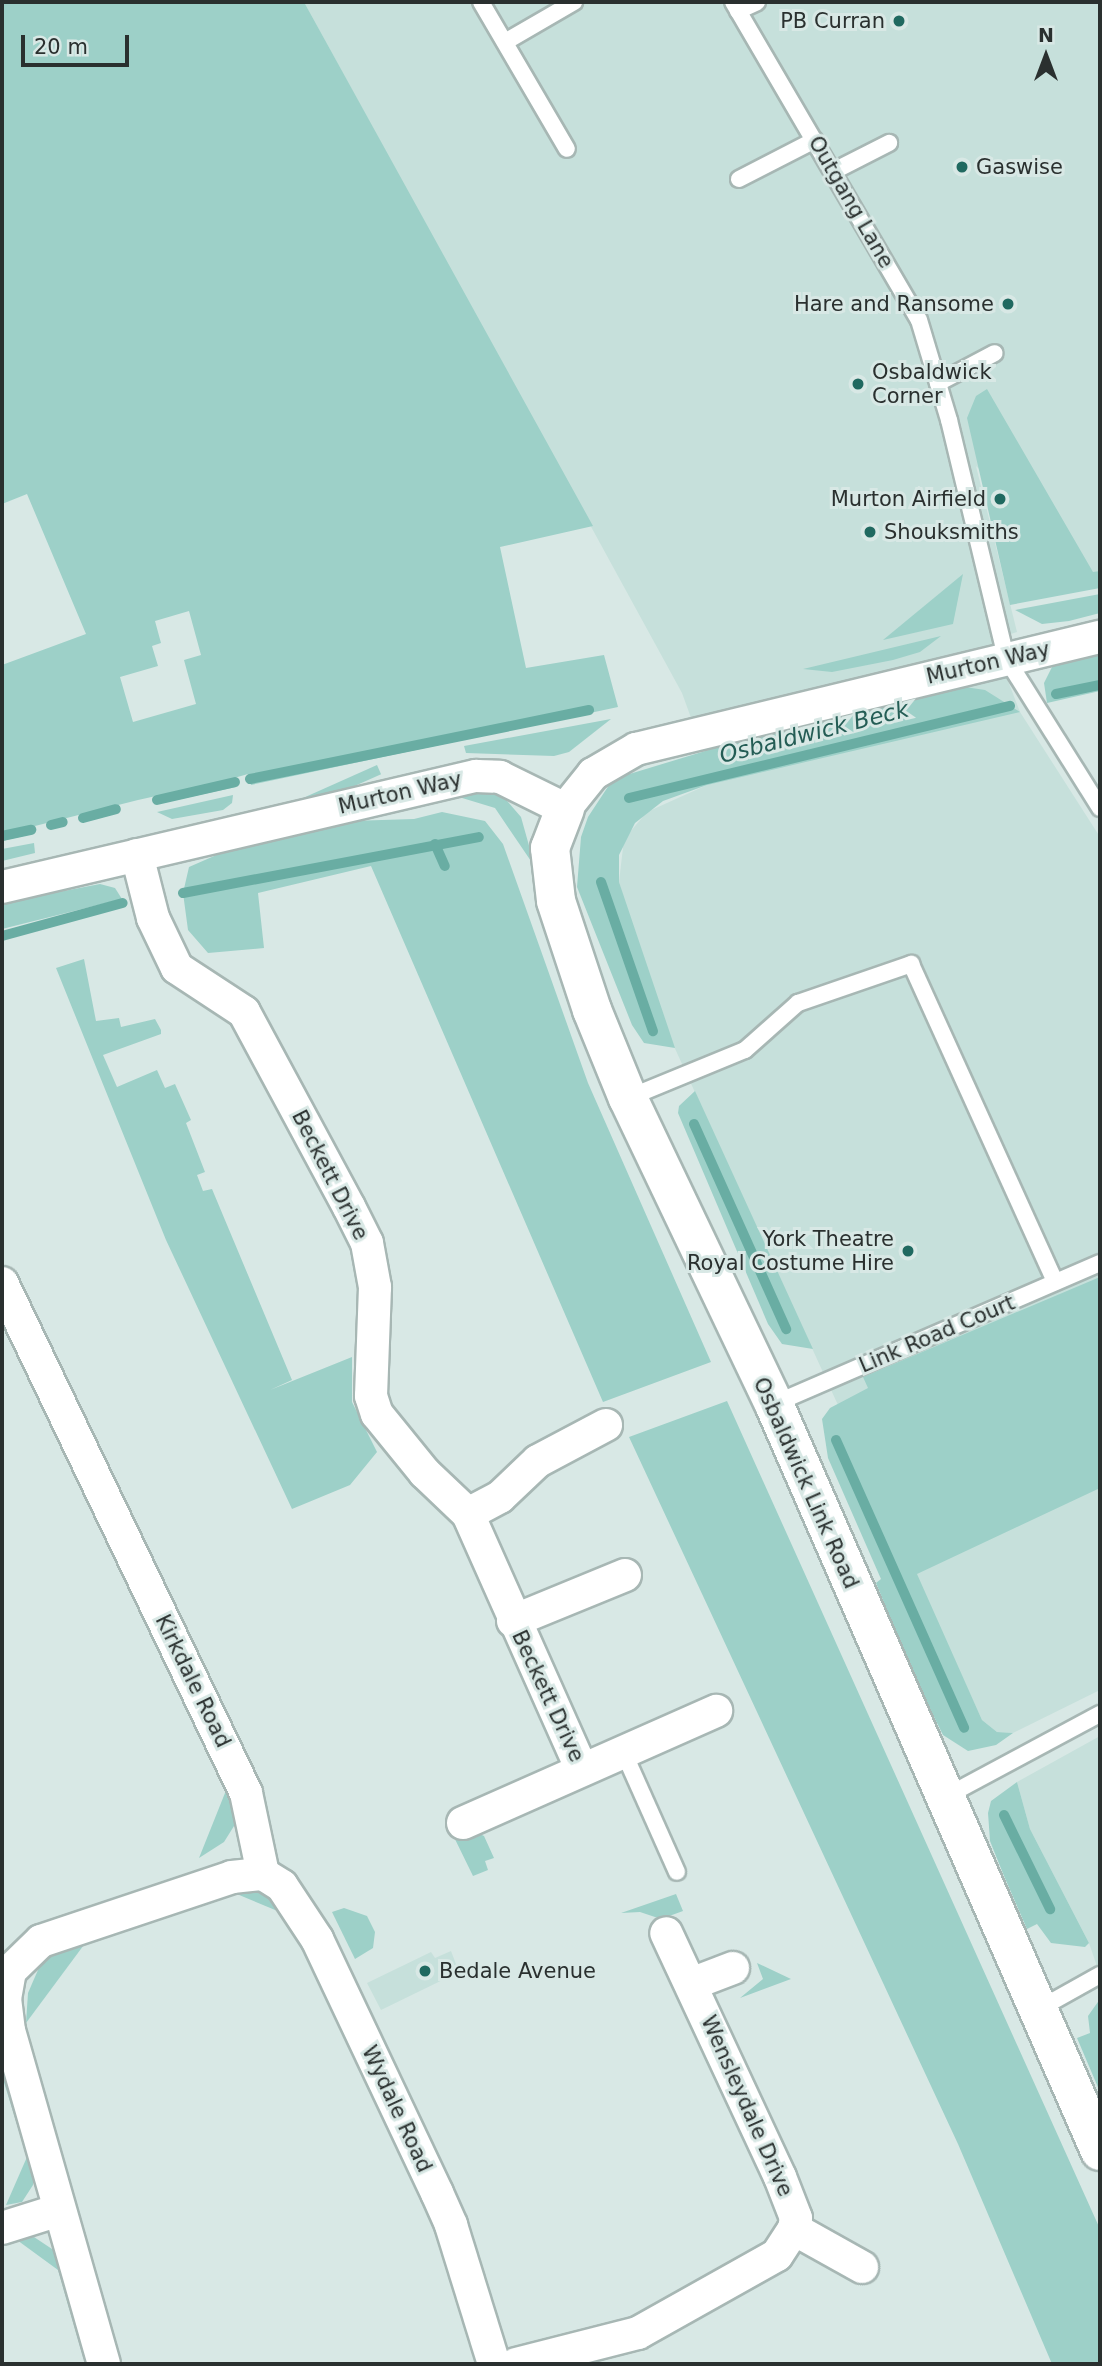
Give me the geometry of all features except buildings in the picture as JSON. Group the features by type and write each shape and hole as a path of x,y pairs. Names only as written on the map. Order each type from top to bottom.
{"street":[{"name":"Murton Way","path":"2,887 476,776 500,777 565,808 593,774 636,748 1100,637"},
{"name":"Osbaldwick Link Road","path":"565,808 550,848 555,901 628,1098 774,1404 943,1798 1100,2151"},
{"name":"Beckett Drive","path":"137,855 153,918 177,968 244,1012 367,1243 375,1287 371,1396 377,1414 425,1473 468,1514 513,1621 582,1770"},
{"name":"Kirkdale Road","path":"2,1283 246,1793 263,1874"},
{"path":"468,1514 500,1497 538,1461 606,1425"},
{"name":"Beckett Drive","path":"513,1621 625,1575"},
{"name":"Beckett Drive","path":"463,1824 716,1710"},
{"path":"104,2364 9,2031 5,1999 10,1971 41,1941 232,1877 263,1874"},
{"name":"Wydale Road","path":"263,1874 282,1886 317,1939 437,2193 452,2225 494,2364"},
{"name":"Wensleydale Drive","path":"666,1933 786,2189 796,2218 794,2229"},
{"path":"691,1984 733,1968"},
{"path":"2,2228 59,2210"},
{"path":"516,2364 594,2347 676,2314 777,2255 794,2229 862,2267"}],"lane":[{"path":"481,2 567,149"},
{"path":"505,42 575,2"},
{"path":"735,6 757,2"},
{"name":"Outgang Lane","path":"735,6 919,320 938,383 1006,659 1100,808"},
{"path":"739,179 815,140"},
{"path":"834,171 890,143"},
{"path":"938,383 995,353"},
{"path":"628,1098 745,1050 798,1003 911,964 1055,1282"},
{"name":"Link Road Court","path":"774,1404 1100,1263"},
{"path":"943,1798 1100,1714"},
{"path":"624,1753 677,1872"},
{"path":"1037,2010 1100,1975"}],"shaded area":[{"path":"304,2 1100,2 1100,571 1093,573 976,466 1017,632 992,640 1020,712 1100,837 1100,1690 1013,1733 997,1732 982,1720 672,1042 630,921 619,882 624,839 647,812 707,785 711,773 682,693"},
{"path":"1100,1736 1100,1975 1089,1943 1030,1829 1017,1782"},
{"path":"451,1951 459,1972 381,2010 367,1983 431,1952 435,1958"}],"green space":[{"path":"2,2 304,2 593,526 500,547 526,668 604,655 618,707 251,785 248,774 234,778 236,787 158,804 156,796 138,800 31,827 32,834 2,841 2,665 86,634 27,494 2,504","holes":["189,611 201,655 184,660 196,704 133,722 120,677 158,666 152,646 161,643 155,621"]},
{"path":"987,389 1093,572 1100,571 1100,588 1010,605 967,418 976,396"},
{"path":"963,574 953,624 883,640"},
{"path":"1100,594 1100,613 1069,621 1042,624 1015,610"},
{"path":"941,636 920,652 893,660 832,672 803,669"},
{"path":"1100,648 1100,691 1047,703 1044,683 1055,661"},
{"path":"952,685 985,690 1020,712 707,785 663,801 635,823 619,855 619,882 675,1048 644,1043 632,1025 577,887 581,837 588,817 613,779 771,731"},
{"path":"611,719 569,752 554,756 466,753 464,746"},
{"path":"377,765 381,774 262,827 258,818"},
{"path":"487,791 501,794 521,817 535,867 495,808 449,794"},
{"path":"233,795 232,803 223,810 172,819 157,812"},
{"path":"442,812 485,821 503,844 588,1083 711,1362 603,1402 371,866 258,893 264,948 208,953 188,930 183,893 189,867 237,846 350,821 414,819"},
{"path":"34,843 35,853 2,861 2,849"},
{"path":"100,884 115,888 122,899 2,929 2,903"},
{"path":"84,959 96,1021 119,1018 121,1027 155,1019 161,1030 161,1034 103,1055 117,1087 157,1070 165,1088 175,1084 191,1120 186,1123 205,1172 197,1175 203,1191 212,1189 292,1380 270,1390 352,1357 352,1402 377,1452 350,1485 292,1509 166,1240 56,968"},
{"path":"695,1091 813,1349 782,1344 768,1324 678,1113 679,1106"},
{"path":"1100,1277 1100,1488 917,1574 982,1720 997,1732 1013,1733 996,1745 968,1751 943,1735 915,1679 876,1583 881,1579 828,1458 822,1419 830,1408 868,1388 863,1377"},
{"path":"727,1401 1100,2229 1100,2364 1052,2364 958,2144 629,1437"},
{"path":"1017,1782 1030,1829 1089,1943 1085,1947 1051,1943 1037,1924 1027,1929 1004,1876 990,1841 988,1813 991,1801"},
{"path":"229,1783 237,1815 234,1826 224,1842 199,1858"},
{"path":"472,1830 484,1836 494,1858 485,1861 488,1870 473,1876 451,1831"},
{"path":"220,1887 264,1889 292,1917"},
{"path":"676,1894 683,1911 661,1919 640,1912 621,1913"},
{"path":"344,1908 367,1916 375,1932 373,1948 355,1959 332,1912"},
{"path":"92,1934 26,2023 28,1993 41,1963 51,1952"},
{"path":"757,1963 791,1979 740,1998 763,1979"},
{"path":"1100,1999 1100,2092 1077,2038 1090,2033 1088,2016"},
{"path":"2,2054 34,2173 33,2185 22,2202 6,2205 27,2157 2,2076"},
{"path":"34,2237 58,2253 89,2354 83,2357 58,2270 17,2240"}],"waterway":[{"name":"Osbaldwick Beck","path":"1056,694 1100,685"},
{"name":"Osbaldwick Beck","path":"629,798 1010,706"},
{"path":"250,779 589,710"},
{"path":"157,800 235,782"},
{"path":"83,818 116,809"},
{"path":"51,825 63,822"},
{"path":"2,836 31,830"},
{"name":"Osbaldwick Beck","path":"183,893 479,837"},
{"path":"435,844 445,866"},
{"path":"601,882 653,1031"},
{"name":"Osbaldwick Beck","path":"2,936 123,903"},
{"path":"694,1124 786,1329"},
{"path":"836,1440 964,1728"},
{"path":"1004,1815 1050,1909"}],"place":[{"name":"PB Curran","path":"899,21"},
{"name":"Gaswise","path":"962,167"},
{"name":"Hare and Ransome","path":"1008,304"},
{"name":"Osbaldwick Corner","path":"858,384"},
{"name":"Murton Airfield","path":"1000,499"},
{"name":"Shouksmiths","path":"870,532"},
{"name":"York Theatre Royal Costume Hire","path":"908,1251"},
{"name":"Bedale Avenue","path":"425,1971"}]}
